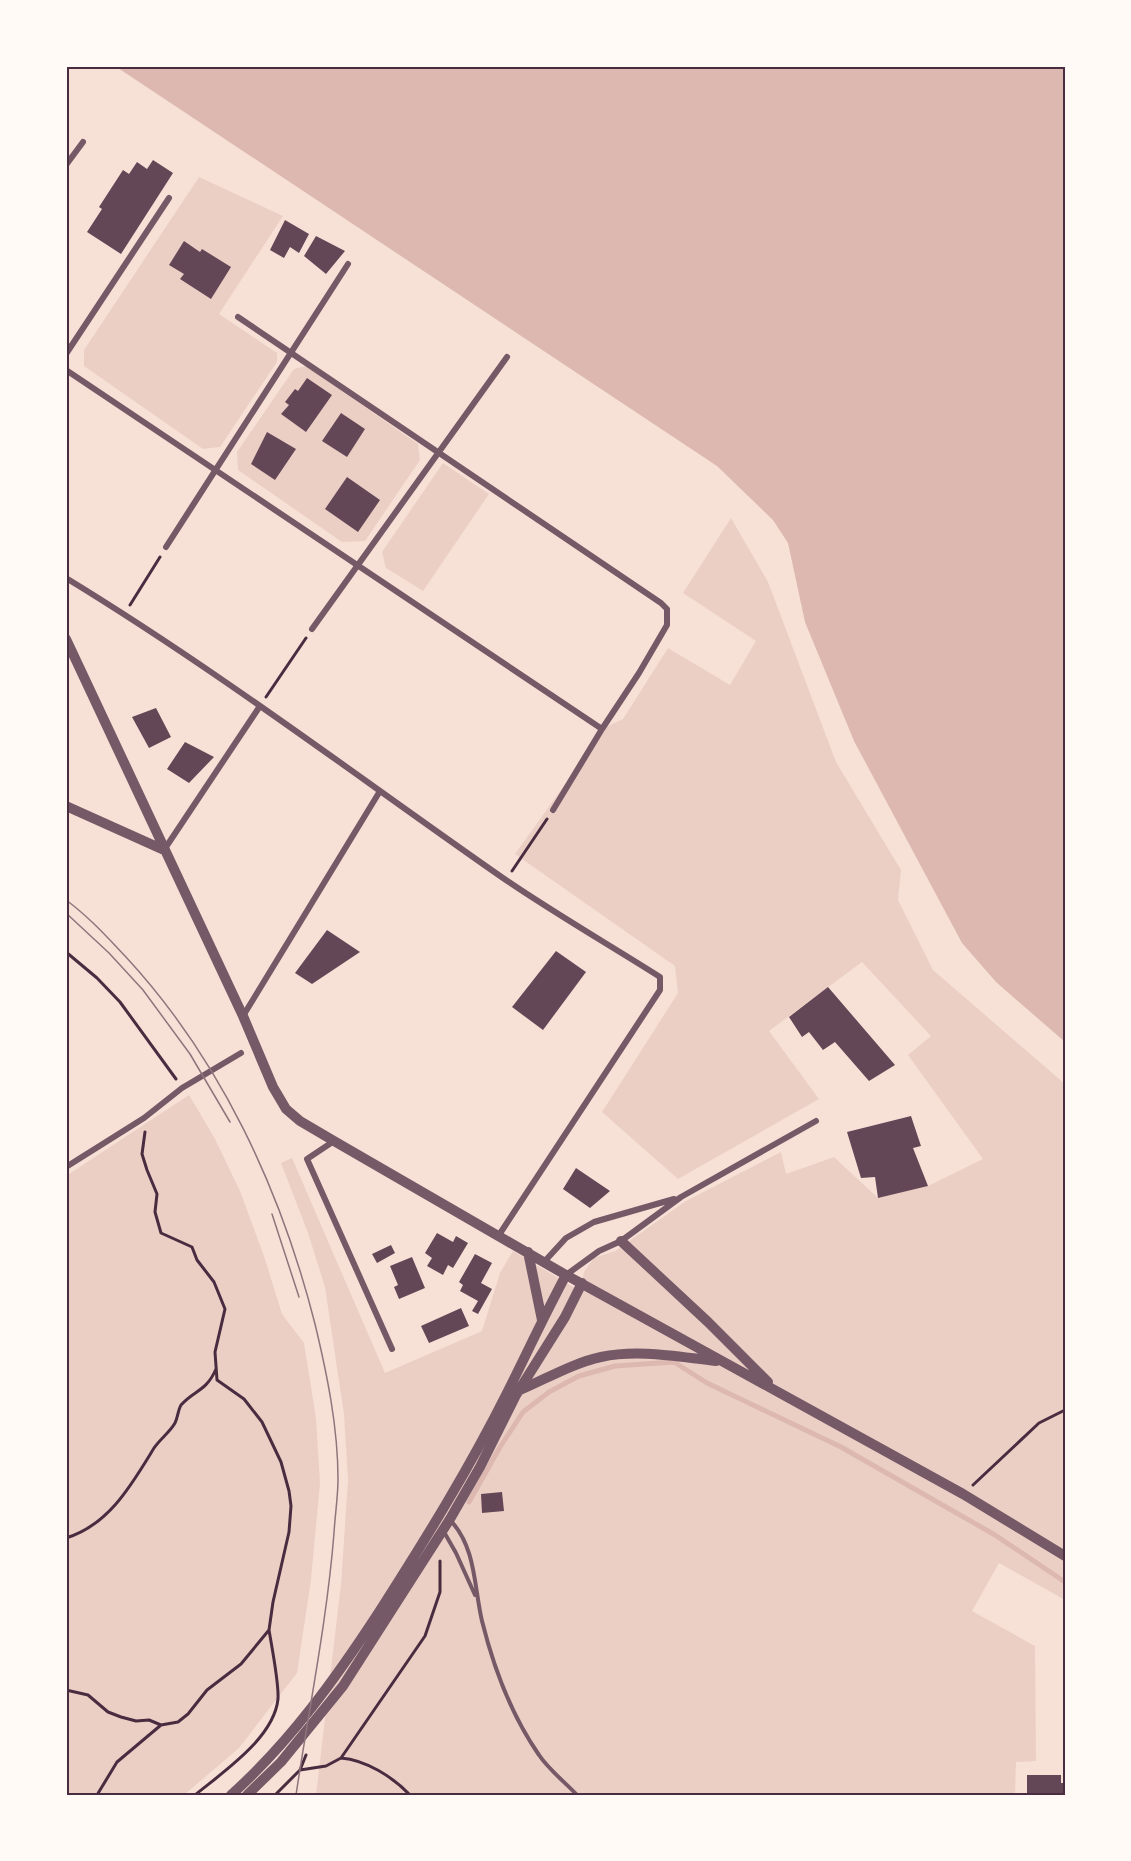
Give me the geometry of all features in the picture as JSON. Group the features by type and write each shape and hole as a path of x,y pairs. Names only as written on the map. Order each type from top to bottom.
{"street":[{"path":"66,165 82,142"},
{"path":"66,354 169,198"},
{"path":"166,547 348,264"},
{"path":"238,317 667,609 667,625 553,810"},
{"path":"312,629 507,357"},
{"path":"66,370 602,729"},
{"path":"66,579 125,614 260,706 506,880 660,977 660,990 499,1235"},
{"path":"66,639 243,1016 273,1087 286,1108 300,1121 566,1275 963,1494 1065,1556"},
{"path":"164,850 260,706"},
{"path":"243,1016 380,791"},
{"path":"66,806 164,850"},
{"path":"66,1167 144,1118 182,1088 241,1053"},
{"path":"247,1795 281,1762 343,1686 441,1524 566,1275 599,1251 621,1241 681,1197 816,1121"},
{"path":"334,1141 307,1159 392,1349"},
{"path":"544,1262 566,1238 594,1222 681,1197"},
{"path":"621,1241 708,1322 774,1388"},
{"path":"528,1252 542,1320"},
{"path":"231,1795 279,1748 316,1702 441,1524 480,1467 519,1390 582,1283"},
{"path":"519,1390 600,1357 654,1353 722,1362"}],"lane":[{"path":"441,1524 478,1602"},
{"path":"441,1524 459,1529 467,1546 473,1565 478,1602 505,1695 540,1757 577,1795"}],"path":[{"path":"125,614 166,547"},
{"path":"260,706 312,629"},
{"path":"506,880 553,810"},
{"path":"66,952 97,978 120,1002 182,1088"},
{"path":"144,1118 145,1140 142,1154 157,1194 156,1212 161,1233 192,1247 197,1260 214,1282 225,1309 214,1352 218,1380 244,1399 262,1422 281,1462 291,1506 289,1532 269,1630 278,1698 273,1719 245,1753 195,1795"},
{"path":"66,1538 77,1535 103,1519 113,1508 175,1422 181,1406 204,1388 216,1367"},
{"path":"963,1494 1039,1423 1065,1410"},
{"path":"275,1795 300,1770 326,1766 341,1758 425,1636 440,1592 440,1552"},
{"path":"97,1795 117,1762 161,1725 178,1722 188,1714 207,1690 241,1664 269,1630"},
{"path":"66,1690 88,1695 108,1712 121,1717 136,1721 149,1720 161,1725"},
{"path":"341,1758 355,1759 379,1771 402,1786 410,1795"}],"shaded area":[{"path":"115,66 1065,66 1065,1042 996,982 962,943 854,741 805,622 788,543 773,520 717,466"},
{"path":"199,177 283,216 219,314 277,353 277,362 220,447 203,449 84,366 84,350"},
{"path":"306,366 418,444 420,460 365,541 342,542 238,470 237,452 294,369"},
{"path":"443,463 489,494 423,591 386,568 382,552"},
{"path":"731,518 768,582 836,762 901,870 898,900 933,970 1065,1084 1065,1600 999,1563 972,1611 1035,1646 1036,1761 1016,1762 1015,1795 316,1795 341,1584 348,1480 344,1415 325,1287 308,1233 281,1163 292,1158 385,1373 482,1331 500,1273 513,1251 580,1291 584,1272 594,1258 615,1251 686,1201 781,1152 786,1174 834,1157 878,1198 928,1186 983,1159 908,1055 931,1036 862,962 769,1031 819,1099 678,1179 602,1112 678,993 675,966 515,854 606,727 623,719 668,648 730,685 756,641 683,593"},
{"path":"189,1095 214,1137 240,1191 282,1314 304,1343 316,1418 320,1483 311,1580 297,1673 239,1748 184,1795 66,1795 66,1176"}],"building":[{"path":"153,160 173,173 121,254 87,232 102,209 99,207 123,170 129,174 137,162 147,169"},
{"path":"285,220 309,234 299,253 290,247 284,258 270,250"},
{"path":"316,236 345,251 326,274 304,256"},
{"path":"184,241 200,252 202,249 231,267 211,299 180,279 184,274 169,265"},
{"path":"307,378 332,395 306,432 281,414 289,405 285,402 295,389 298,391"},
{"path":"341,413 365,429 347,457 322,441"},
{"path":"267,432 296,449 275,480 251,464"},
{"path":"347,477 380,500 358,532 325,509"},
{"path":"156,708 171,737 149,748 132,717"},
{"path":"185,742 214,757 189,783 167,769"},
{"path":"327,930 360,952 312,984 295,973"},
{"path":"556,951 586,972 543,1030 512,1007"},
{"path":"828,987 895,1065 869,1081 835,1042 823,1050 809,1032 802,1037 789,1017"},
{"path":"911,1116 921,1146 913,1148 928,1186 878,1198 875,1177 861,1178 847,1132"},
{"path":"576,1168 610,1191 590,1208 563,1189"},
{"path":"437,1233 453,1242 456,1236 468,1243 453,1268 448,1265 443,1275 427,1266 432,1258 425,1253"},
{"path":"391,1245 395,1253 377,1263 372,1254"},
{"path":"475,1254 492,1263 481,1283 492,1289 478,1314 472,1311 478,1301 460,1291 463,1285 459,1282"},
{"path":"412,1257 425,1288 399,1299 394,1287 398,1285 390,1266"},
{"path":"461,1308 469,1326 429,1343 421,1326"},
{"path":"502,1492 504,1511 482,1513 481,1494"},
{"path":"1027,1775 1061,1775 1061,1783 1065,1783 1065,1795 1027,1795"}],"waterway":[{"path":"469,1502 523,1412 549,1392 579,1376 615,1366 674,1362 707,1383 841,1447 995,1535 1065,1582"}],"tram line":[{"path":"66,900 104,934 160,997 191,1039 219,1083 265,1176 301,1274 315,1324 334,1420 338,1486 327,1599 296,1795"},
{"path":"66,913 109,953 143,990 190,1054 230,1122"},
{"path":"272,1214 299,1297"}]}
